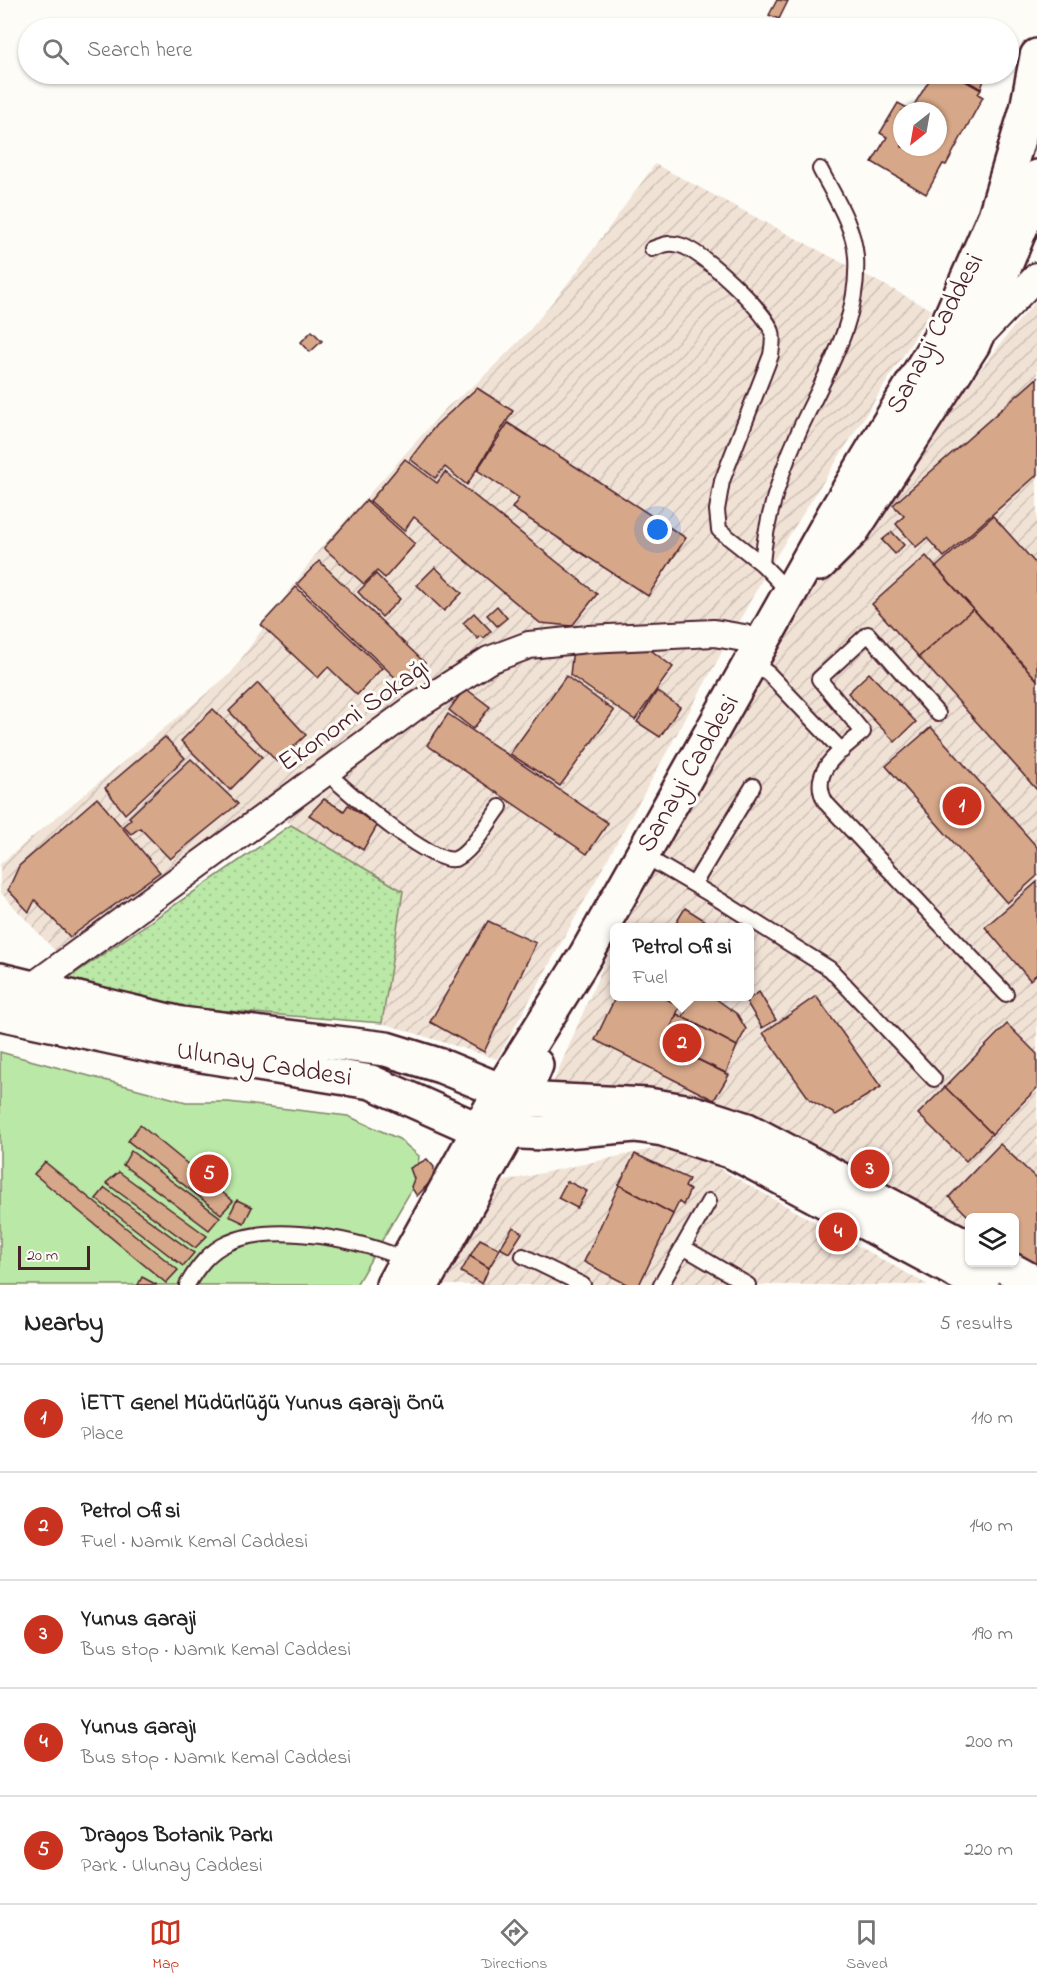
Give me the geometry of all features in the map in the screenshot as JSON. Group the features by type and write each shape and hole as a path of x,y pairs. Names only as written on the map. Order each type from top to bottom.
{"street":[{"name":"Sanayi Caddesi","path":"791,594 852,531 972,344 980,289 995,216 1027,109 1037,56"},
{"name":"Sanayi Caddesi","path":"510,1095 586,954 758,654 833,516 945,330 980,289 1023,222 1037,177"},
{"path":"980,289 1037,274"},
{"path":"972,344 1037,274"},
{"name":"Ekonomi Sokağı","path":"15,984 326,772 415,706 489,660 529,645 588,639 714,633 744,638 758,654"},
{"name":"Ulunay Caddesi","path":"15,984 181,1024 386,1049 441,1066 510,1095"},
{"name":"Ulunay Caddesi","path":"0,1013 176,1051 371,1082 493,1132"},
{"path":"407,1277 493,1132 510,1095 648,1105 692,1112 982,1285"},
{"path":"493,1132 635,1125 685,1135 740,1141 965,1246"},
{"path":"1005,1267 1037,1284"}],"lane":[{"path":"762,564 764,532 775,488 800,428 840,348 852,306 856,256 845,217 820,169"},
{"path":"652,249 665,244 681,245 715,268 765,316 773,334 771,355 722,481 717,510 719,531 762,564 791,594"},
{"path":"938,714 868,633 819,679 863,732 829,762 821,776 820,790 826,803 1006,994"},
{"path":"758,654 769,674 842,751"},
{"path":"326,772 420,847 443,860 456,859 466,852 500,807"},
{"path":"694,884 753,786"},
{"path":"643,855 830,969 934,1079"},
{"path":"661,1285 710,1201"},
{"path":"187,1285 214,1251 226,1243 251,1236 322,1236 385,1250 407,1277"},
{"path":"683,1247 748,1285"},
{"path":"523,1256 583,1285"}],"shaded area":[{"path":"655,164 932,310 768,569 497,1059 382,1023 403,891 266,809 58,954 0,892 0,864 231,673 318,551 447,407 479,381 528,332 576,273"},
{"path":"1037,300 1037,1265 1019,1255 1019,1213 965,1213 965,1228 753,1118 553,1083 610,949 610,1001 754,1001 754,923 623,923 803,600 1015,325"},
{"path":"675,1144 928,1285 435,1285 468,1223 501,1182"}],"green space":[{"path":"291,825 403,891 382,1023 175,1007 67,979"},
{"path":"0,1052 186,1102 228,1102 348,1116 399,1139 419,1156 416,1182 356,1285 0,1285"}],"building":[{"path":"777,0 788,1 780,18 769,15"},
{"path":"927,84 970,84 981,90 978,94 983,97 946,165 943,164 926,194 872,162 887,137 880,133 893,111 893,156 947,156 947,102 916,102"},
{"path":"972,84 983,84 981,89"},
{"path":"312,331 322,341 310,352 301,342"},
{"path":"1037,378 1037,475 944,557 927,538 916,547 896,524 904,516 893,505"},
{"path":"477,388 513,411 467,485 445,467 435,478 410,459 436,425"},
{"path":"508,423 686,538 648,596 512,508 519,498 477,470"},
{"path":"405,459 437,483 445,472 597,594 572,626 540,623 414,517 404,531 370,501"},
{"path":"366,500 415,544 385,578 377,571 364,584 324,548"},
{"path":"993,516 1037,565 1037,680 936,567"},
{"path":"892,532 904,545 895,554 882,540"},
{"path":"926,556 973,609 919,657 872,604"},
{"path":"319,561 425,663 403,685 297,584"},
{"path":"435,567 462,593 444,611 417,585"},
{"path":"376,574 400,599 382,617 358,592"},
{"path":"296,587 382,668 357,695 328,667 318,678 261,625"},
{"path":"497,606 507,618 497,626 487,615"},
{"path":"973,609 1037,680 1037,790 919,657"},
{"path":"474,613 491,631 484,638 481,636 478,639 463,623"},
{"path":"644,645 673,667 635,720 570,675 573,649"},
{"path":"869,673 916,722 895,742 848,693"},
{"path":"566,676 614,711 560,786 510,754"},
{"path":"258,683 306,735 277,762 229,711"},
{"path":"465,688 490,707 473,729 449,710"},
{"path":"657,691 680,707 660,737 637,722"},
{"path":"213,709 262,757 230,790 181,741"},
{"path":"448,714 608,823 587,854 427,745"},
{"path":"931,727 1037,847 1037,876 1007,903 886,766"},
{"path":"165,737 185,758 125,814 105,788"},
{"path":"191,759 238,804 170,859 140,828 131,834 123,826 131,819 129,817"},
{"path":"97,798 160,872 70,937 35,900 29,912 8,890 19,866"},
{"path":"324,799 344,811 348,805 377,826 363,850 309,815"},
{"path":"1037,882 1037,974 1030,980 985,927"},
{"path":"685,908 709,923 676,923"},
{"path":"488,921 536,943 484,1052 430,1022"},
{"path":"759,992 776,1020 762,1028 746,1001 754,1001 754,995"},
{"path":"816,996 881,1087 836,1115 810,1100 763,1033"},
{"path":"614,1001 670,1001 680,1006 664,1043 729,1075 714,1100 595,1040"},
{"path":"690,1001 719,1001 737,1014 746,1029 737,1046 683,1017"},
{"path":"677,1014 737,1046 726,1073 664,1043"},
{"path":"1007,1024 1037,1054 1037,1088 992,1134 945,1087"},
{"path":"945,1087 992,1134 966,1161 918,1114"},
{"path":"140,1125 233,1201 221,1214 128,1141"},
{"path":"1000,1144 1037,1179 1037,1263 1027,1273 1019,1266 1019,1213 965,1213 949,1197"},
{"path":"131,1151 220,1217 209,1230 123,1165"},
{"path":"635,1154 689,1179 685,1187 690,1190 683,1205 679,1202 673,1214 619,1185"},
{"path":"427,1159 434,1167 433,1179 417,1196 411,1187 414,1179 410,1168"},
{"path":"45,1162 178,1270 166,1283 34,1174"},
{"path":"119,1172 207,1236 195,1248 106,1183"},
{"path":"567,1181 587,1191 577,1208 558,1198"},
{"path":"619,1185 673,1214 639,1285 628,1285 584,1262"},
{"path":"105,1188 194,1253 183,1266 96,1199"},
{"path":"237,1200 252,1207 244,1223 229,1216"},
{"path":"513,1227 522,1233 509,1253 500,1248"},
{"path":"480,1239 500,1249 489,1268 470,1256"},
{"path":"470,1256 489,1268 482,1284 461,1272"},
{"path":"142,1277 157,1285 138,1285"}],"place":[{"name":"İETT Genel Müdürlüğü Yunus Garajı Önü","path":"962,806"},
{"name":"Petrol Ofisi","path":"682,1043"},
{"name":"Yunus Garaji","path":"870,1169"},
{"name":"Dragos Botanik Parkı","path":"209,1174"},
{"name":"Yunus Garajı","path":"838,1232"}]}
